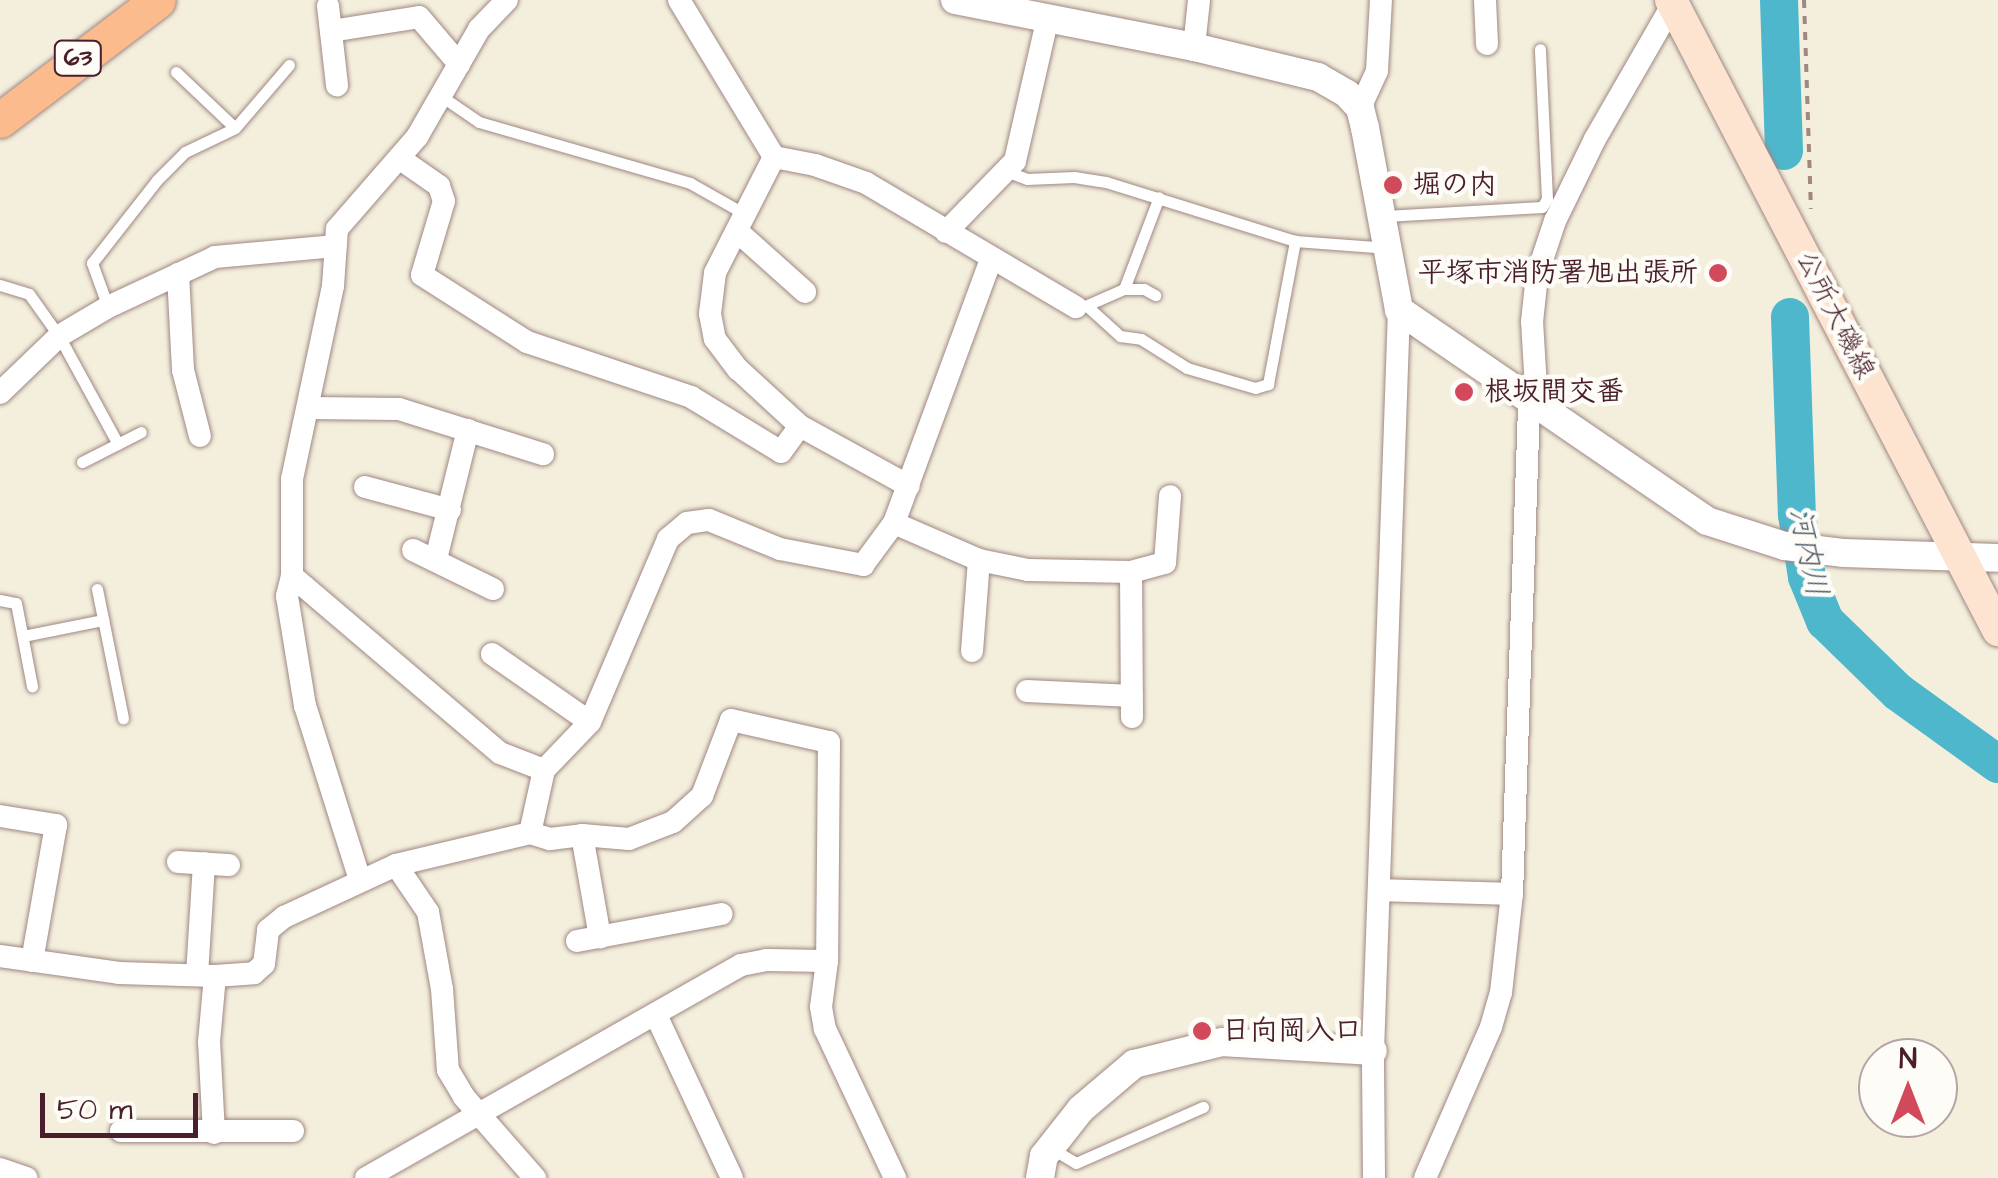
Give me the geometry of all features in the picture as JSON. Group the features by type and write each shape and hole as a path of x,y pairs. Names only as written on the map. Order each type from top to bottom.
{"main road":[{"name":"63","path":"0,120 137,12 158,0"},
{"name":"公所大磯線","path":"1672,2 1998,630"}],"street":[{"path":"360,880 306,706 287,596 292,576 292,479 333,286 337,229 399,158 441,96 479,29 507,0"},
{"path":"679,0 774,157 815,165 866,183 992,260 1082,307"},
{"path":"955,0 1194,47 1318,77 1348,94 1360,108 1385,216 1399,310 1373,1052 1374,1178"},
{"path":"1194,47 1199,0"},
{"path":"1360,108 1377,71 1381,0"},
{"path":"1485,0 1487,44"},
{"path":"1425,1178 1491,1027 1501,993 1512,894 1533,402 1532,322 1543,257 1595,140 1672,2"},
{"path":"328,6 337,85"},
{"path":"331,31 419,17 460,64"},
{"path":"946,232 1015,161 1048,18"},
{"path":"774,157 714,274 710,314 715,339 738,370 800,426 909,486"},
{"path":"399,158 439,186 444,201 422,276 527,342 691,397 780,452 800,426"},
{"path":"740,223 805,292"},
{"path":"0,393 59,336 108,307 215,257 246,251 336,246"},
{"path":"530,833 544,770 590,722 668,539 687,523 709,520 780,549 863,565 894,523 992,260"},
{"path":"178,274 183,370 200,436"},
{"path":"1399,310 1707,520 1786,546 1998,558"},
{"path":"310,408 400,410 543,454"},
{"path":"436,559 468,430"},
{"path":"364,487 450,510"},
{"path":"894,523 979,560 1028,570 1131,572 1165,563 1170,496"},
{"path":"412,550 493,589"},
{"path":"972,651 979,560"},
{"path":"1027,690 1132,706 1131,572"},
{"path":"292,576 500,753 544,770"},
{"path":"513,669 527,649"},
{"path":"492,654 590,722"},
{"path":"0,956 119,972 206,976 254,972 264,964 268,930 284,917 396,865 530,833 550,839 582,835 629,839 673,822 702,796 731,720 829,742 824,1028 895,1178"},
{"path":"0,816 56,825 32,960"},
{"path":"582,835 589,939 721,914"},
{"path":"178,862 229,865"},
{"path":"204,864 214,1133"},
{"path":"396,865 428,912 442,989 448,1070 464,1097 535,1178"},
{"path":"1379,890 1512,894"},
{"path":"366,1178 741,965 766,960 826,961"},
{"path":"656,1014 732,1178"},
{"path":"1040,1178 1051,1148 1081,1108 1134,1064 1222,1042 1373,1052"},
{"path":"121,1131 293,1131"},
{"path":"0,1169 26,1178"}],"lane":[{"path":"1385,216 1542,207 1547,199 1540,49"},
{"path":"108,307 92,263 185,152 235,128 289,65"},
{"path":"176,72 235,128"},
{"path":"441,96 479,122 690,182 740,223"},
{"path":"1006,171 1027,179 1074,177 1106,182 1294,241 1390,248"},
{"path":"1124,289 1159,197"},
{"path":"1155,296 1144,289 1124,289 1082,307 1120,336 1140,338 1187,368 1256,388 1268,384 1294,241"},
{"path":"0,285 29,294 59,336 118,444"},
{"path":"82,462 141,432"},
{"path":"98,588 123,718"},
{"path":"0,600 16,602 32,686"},
{"path":"23,636 104,620"},
{"path":"1051,1148 1076,1163 1203,1107"}],"path":[{"path":"1802,251 1812,232 1804,0"}],"waterway":[{"name":"河内川","path":"1779,0 1784,151"},
{"name":"河内川","path":"1790,317 1797,515 1807,577 1825,621 1898,692 1998,764"}],"place":[{"name":"堀の内","path":"1393,185"},
{"name":"平塚市消防署旭出張所","path":"1718,273"},
{"name":"根坂間交番","path":"1464,392"},
{"name":"日向岡入口","path":"1202,1031"}]}
